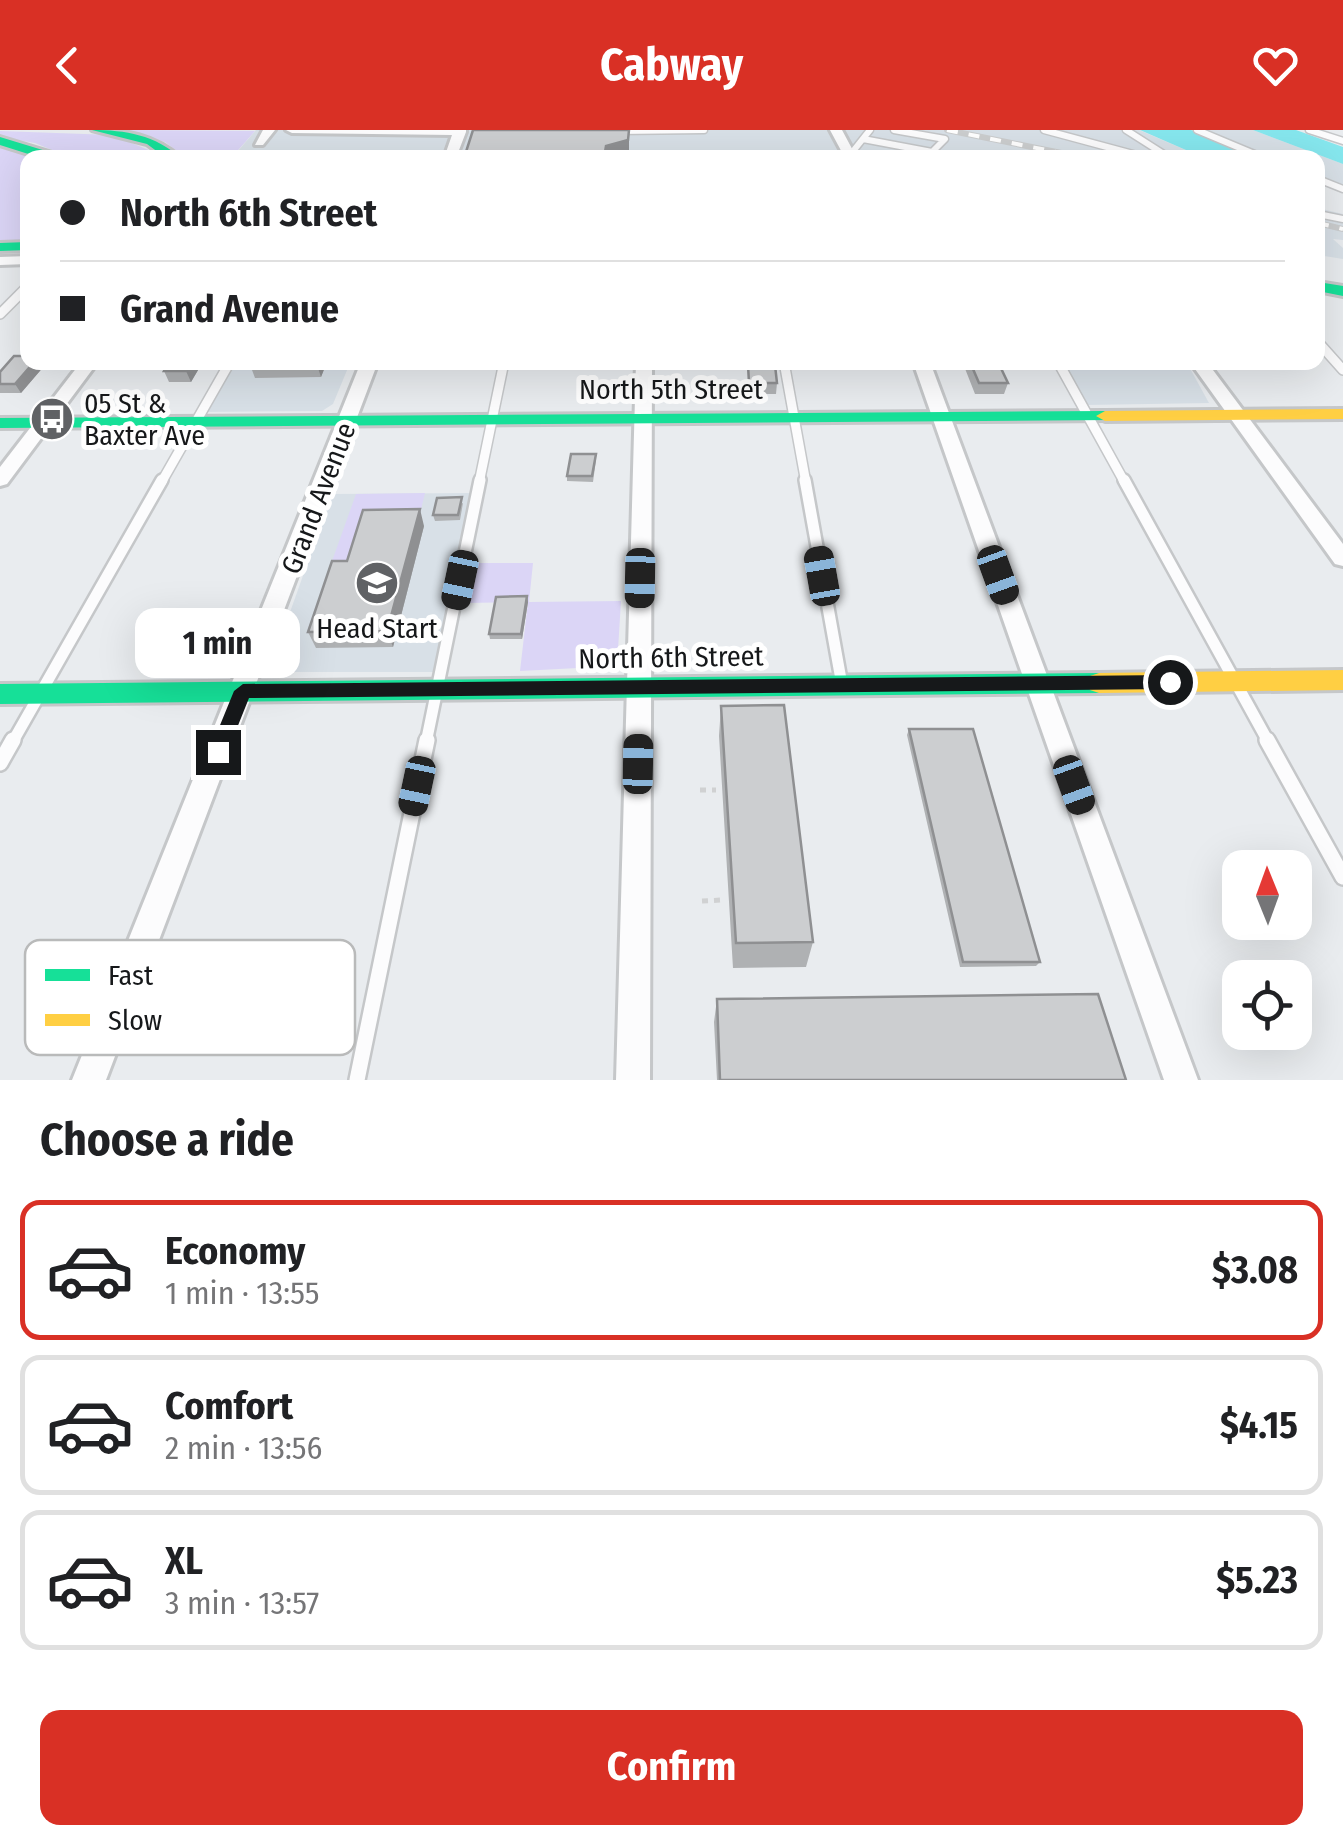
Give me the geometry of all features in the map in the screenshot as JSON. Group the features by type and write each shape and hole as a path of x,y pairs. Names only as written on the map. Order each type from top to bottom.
{"main road":[{"path":"98,130 152,141 164,150"},
{"name":"North 5th Street","path":"0,424 1343,414"},
{"name":"North 6th Street","path":"0,694 1343,680"}],"street":[{"path":"259,142 269,130"},
{"path":"292,130 463,131"},
{"path":"0,480 84,370"},
{"name":"Grand Avenue","path":"144,940 367,370"},
{"path":"633,1080 644,370"},
{"path":"924,370 1181,1080"},
{"path":"1204,370 1343,559"},
{"name":"Grand Avenue","path":"89,1080 99,1055"}],"lane":[{"path":"606,132 704,130"},
{"path":"858,150 870,130"},
{"path":"894,130 945,139 934,150"},
{"path":"1044,130 1118,150"},
{"path":"1126,130 1157,150"},
{"path":"1198,130 1245,150"},
{"path":"1309,130 1343,142"},
{"path":"863,139 908,150"},
{"path":"0,314 20,294"},
{"path":"1325,350 1343,370"},
{"path":"0,763 225,370"},
{"path":"357,1080 502,370"},
{"path":"785,370 842,685"},
{"path":"1063,370 1343,877"}],"path":[{"path":"700,790 716,790"},
{"path":"702,901 722,900"}],"shaded area":[{"path":"123,130 255,131 238,150 176,150 165,142"},
{"path":"256,130 1139,130 1186,150 239,150"},
{"path":"1191,130 1253,130 1306,150 1240,150"},
{"path":"0,131 112,135 149,150 52,150 0,137"},
{"path":"0,146 20,152 20,244 0,245"},
{"path":"1325,157 1343,164 1343,193 1325,185"},
{"path":"1325,210 1343,214 1343,240 1333,239 1343,248 1343,259 1325,256"},
{"path":"230,370 347,370 333,404 322,411 205,412"},
{"path":"1067,370 1191,370 1209,403 1088,405"},
{"path":"425,493 417,526 353,578 326,578 356,494"},
{"name":"Head Start","path":"474,493 434,672 277,672 273,660 332,494"},
{"path":"474,563 533,563 529,602 621,601 617,666 520,671 528,602 466,603"}],"water":[{"path":"1140,130 1191,130 1240,150 1186,150"},
{"path":"1253,130 1296,130 1343,147 1343,164 1325,157 1325,150 1306,150"}],"building":[{"path":"473,130 629,130 628,140 606,146 605,150 467,150"},
{"path":"14,356 20,356 20,370 27,370 15,384 0,384 0,372"},
{"path":"748,370 776,370 777,383 749,383"},
{"path":"973,370 1002,370 1008,383 979,383"},
{"path":"571,454 596,454 592,476 567,476"},
{"path":"462,497 458,515 433,515 437,498"},
{"name":"Head Start","path":"420,509 387,631 308,632 332,561 347,561 363,510"},
{"path":"527,596 521,634 489,634 496,597"},
{"path":"784,705 813,942 736,943 721,706"},
{"path":"909,729 973,729 1040,962 963,962"},
{"path":"1098,994 1126,1080 720,1080 717,999"}],"railway":[{"path":"947,130 1046,150"},
{"path":"1325,225 1343,229"}],"traffic: fast":[{"path":"98,130 151,141 164,150"},
{"path":"0,141 29,150"},
{"path":"0,247 20,246"},
{"path":"1325,288 1343,291"},
{"path":"0,423 1105,416"},
{"path":"0,694 1099,683"}],"traffic: slow":[{"path":"1105,416 1343,414"},
{"path":"1099,683 1343,680"}],"place":[{"name":"05 St & Baxter Ave","path":"52,419"},
{"name":"Head Start","path":"377,583"}],"route":[{"path":"218,752 243,691 1170,682"}]}
